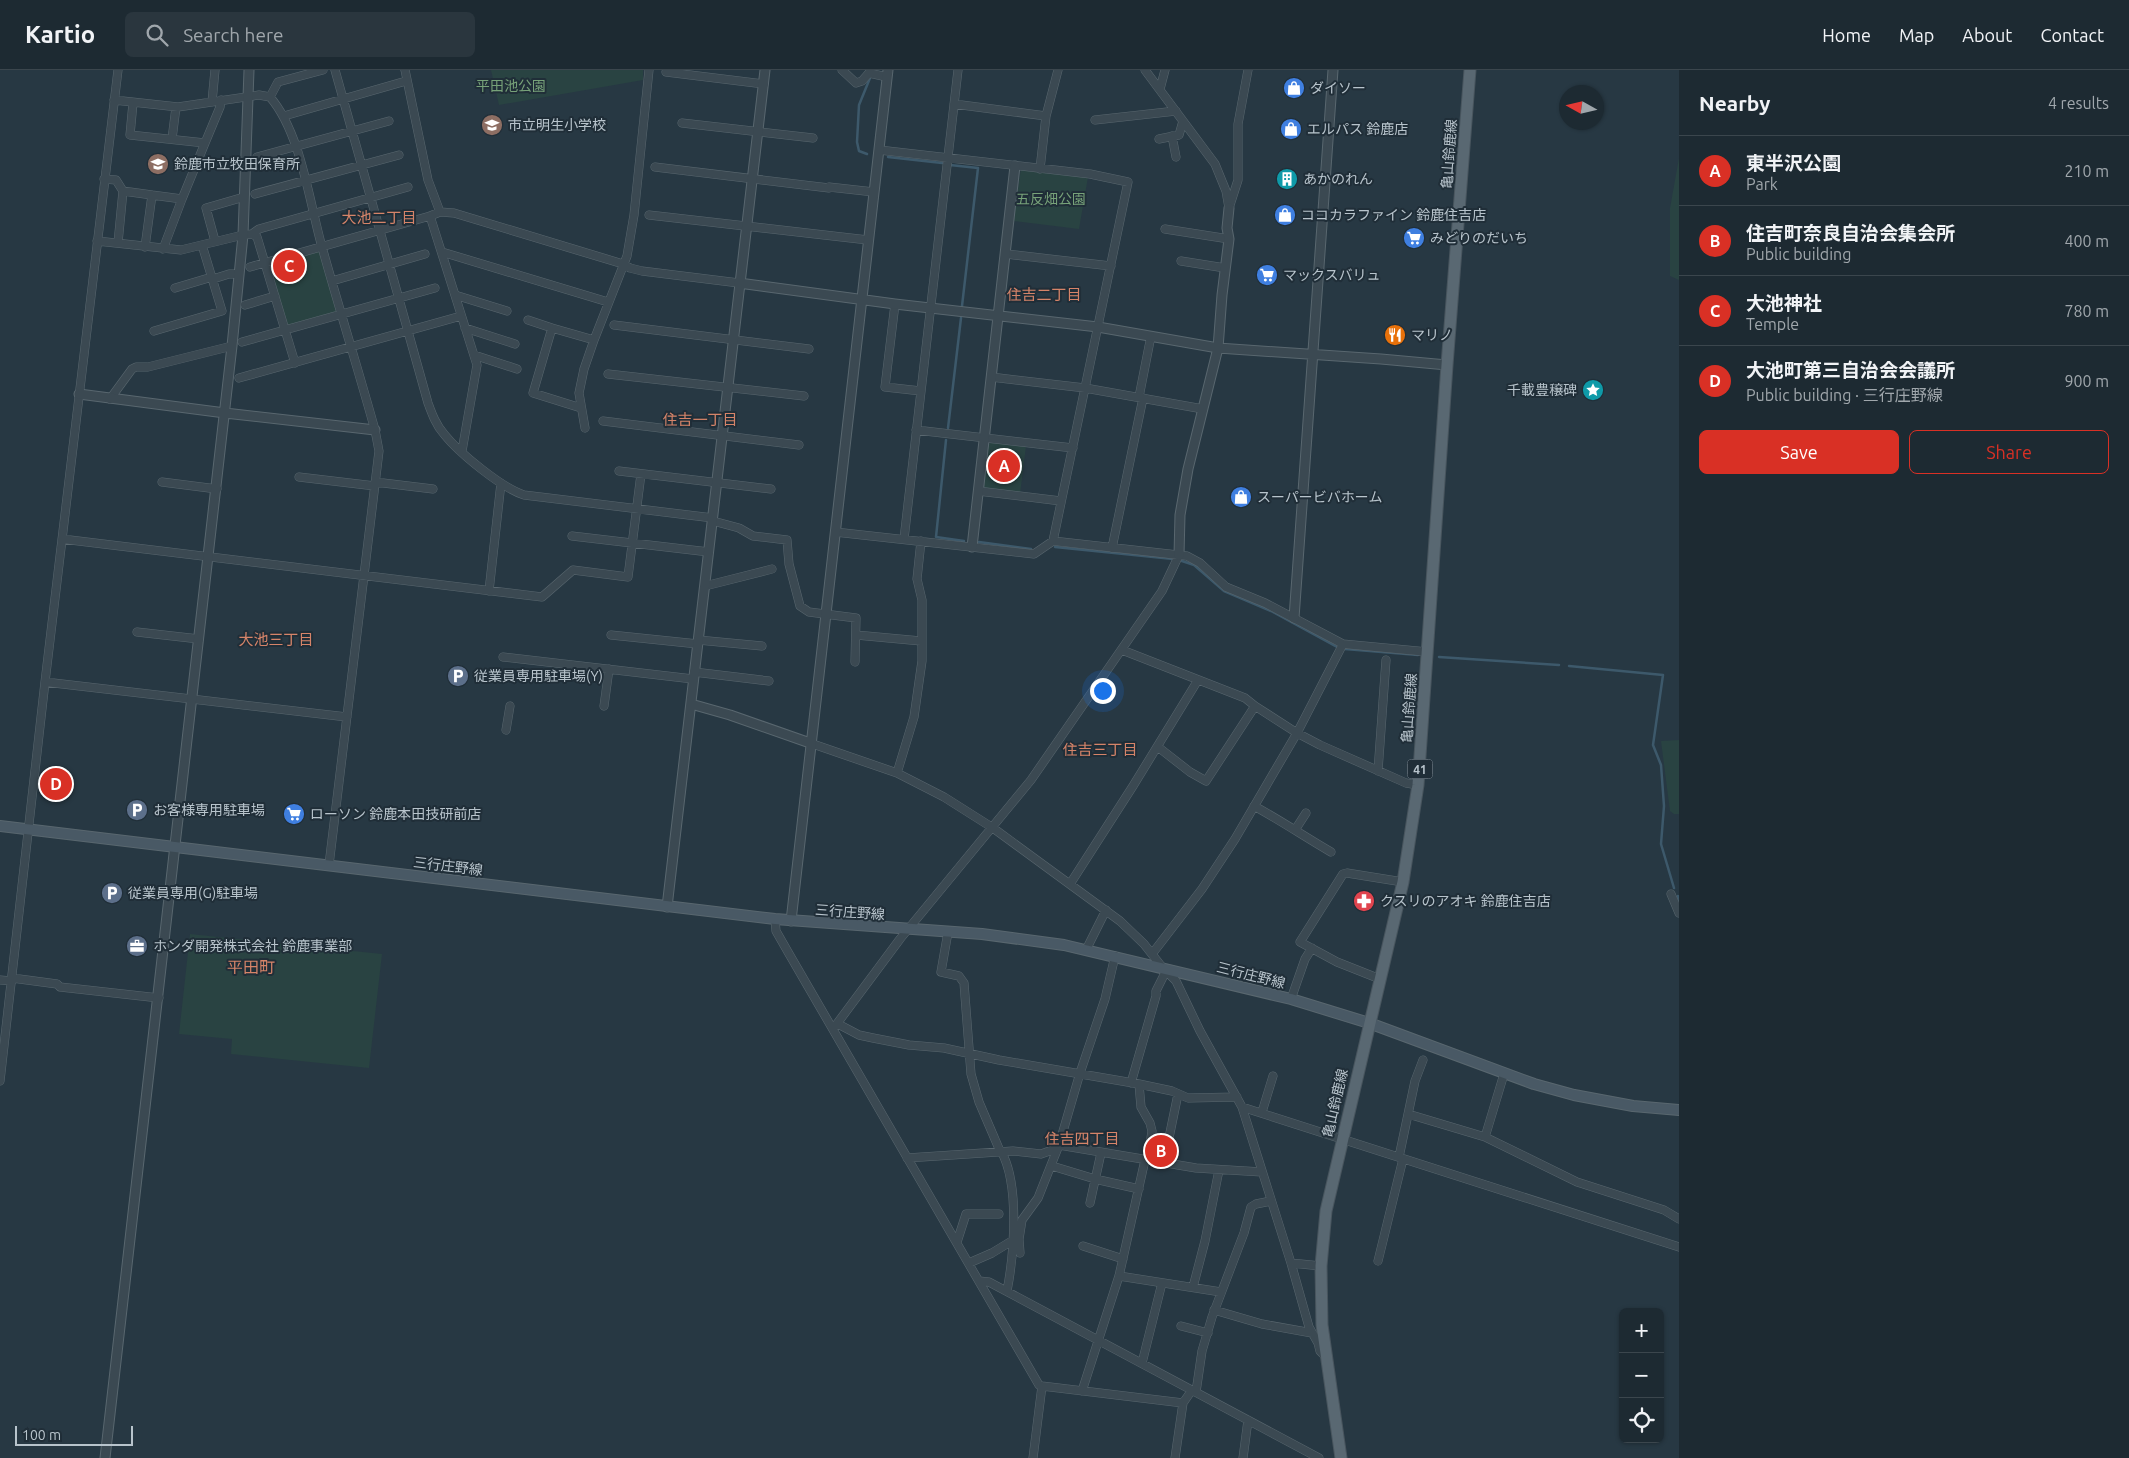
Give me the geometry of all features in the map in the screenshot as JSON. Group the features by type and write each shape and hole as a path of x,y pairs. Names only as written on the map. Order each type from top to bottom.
{"main road":[{"name":"亀山鈴鹿線","path":"1340,1458 1322,1325 1321,1266 1326,1211 1403,882 1418,785 1447,365 1470,70"},
{"name":"三行庄野線","path":"0,826 791,921 1025,939 1115,956 1291,999 1369,1022 1504,1074 1574,1094 1633,1106 1679,1110"}],"street":[{"path":"0,1081 2,1038 12,980 45,682 118,70"},
{"path":"212,102 215,70"},
{"path":"105,1458 217,489 239,274 247,235 244,197 249,70"},
{"path":"270,97 278,82 323,70"},
{"path":"335,70 433,418 444,434 501,483 524,495 713,519 739,528 753,536 787,540 789,564 800,606 809,612 856,618 855,662"},
{"path":"405,70 428,180 440,212"},
{"path":"585,428 579,393 584,369 594,340 627,256 634,215 649,70"},
{"path":"667,907 765,70"},
{"path":"791,921 887,73 869,73 862,81 856,83 842,70"},
{"path":"904,539 958,70"},
{"path":"1040,168 1046,116 1058,70"},
{"path":"1144,70 1215,164 1226,191 1229,208"},
{"path":"1160,89 1165,70"},
{"path":"835,1027 908,930 1031,780 1162,591 1179,555 1180,515 1188,468 1218,348 1229,239 1227,228 1229,208 1238,180 1238,124 1248,70"},
{"path":"1294,618 1333,70"},
{"path":"666,72 764,84"},
{"path":"284,116 406,81"},
{"path":"114,100 176,107 259,95 270,97 284,116 296,147 322,247 375,430 379,451 329,865"},
{"path":"163,248 220,106 220,100"},
{"path":"133,103 130,135 205,144"},
{"path":"954,104 1046,116"},
{"path":"172,139 176,107"},
{"path":"1095,120 1176,112"},
{"path":"1159,139 1179,135 1183,120"},
{"path":"257,158 389,121"},
{"path":"682,123 812,138"},
{"path":"1172,136 1176,157"},
{"path":"879,150 1090,174 1128,182 1053,541"},
{"path":"255,194 399,155"},
{"path":"972,547 1015,166"},
{"path":"655,167 874,192"},
{"path":"104,179 116,180 124,191 118,244"},
{"path":"97,241 181,250 247,235 258,229 408,187"},
{"path":"124,191 182,199"},
{"path":"146,247 152,195"},
{"path":"215,241 206,208 244,197"},
{"path":"250,267 380,231 440,212 454,214 642,271 895,304 1098,327 1218,348 1447,365"},
{"path":"649,215 868,240"},
{"path":"430,216 477,365 462,451"},
{"path":"1165,229 1229,239"},
{"path":"247,235 257,237 260,242 295,363"},
{"path":"154,330 222,311 202,245"},
{"path":"442,252 608,302"},
{"path":"332,281 425,254"},
{"path":"1006,254 1111,266"},
{"path":"1181,261 1225,268"},
{"path":"175,288 230,274 239,274"},
{"path":"242,342 435,288"},
{"path":"455,295 507,311"},
{"path":"245,305 275,296"},
{"path":"895,304 885,387 920,391"},
{"path":"239,378 352,348 461,316"},
{"path":"528,320 594,340"},
{"path":"614,325 810,349"},
{"path":"465,328 515,344"},
{"path":"552,328 533,393 582,408"},
{"path":"1112,548 1151,336"},
{"path":"110,398 132,369 136,367 148,368 232,346"},
{"path":"474,355 516,368"},
{"path":"608,374 804,396"},
{"path":"991,377 1085,388 1203,409"},
{"path":"79,394 225,414 375,430"},
{"path":"603,421 799,445"},
{"path":"916,430 1073,448"},
{"path":"619,471 771,489"},
{"path":"62,539 542,597 573,570 628,577 641,474"},
{"path":"299,477 433,489"},
{"path":"162,482 217,489"},
{"path":"489,591 501,483"},
{"path":"978,492 1061,502"},
{"path":"835,532 1034,554 1053,541 1187,556 1200,563 1226,587 1294,618 1343,644 1428,652"},
{"path":"572,536 709,552"},
{"path":"897,773 914,717 922,661 922,600 917,579 921,541"},
{"path":"705,586 772,569"},
{"path":"137,632 199,639"},
{"path":"610,634 762,646"},
{"path":"856,635 921,641"},
{"path":"1152,954 1202,889 1254,806 1297,733 1343,644"},
{"path":"1122,650 1245,698 1297,733 1320,745 1406,783 1418,785"},
{"path":"503,657 608,669 769,681"},
{"path":"1378,771 1386,660"},
{"path":"604,706 608,669"},
{"path":"1070,884 1198,680"},
{"path":"45,682 347,717"},
{"path":"691,704 730,715 897,773 944,797 993,828 1106,910 1132,932 1176,981 1200,1031 1242,1106 1292,1263 1309,1327 1320,1351 1327,1358"},
{"path":"506,730 510,706"},
{"path":"1158,746 1190,772 1206,781 1255,706"},
{"path":"1254,806 1331,852"},
{"path":"1295,830 1306,813"},
{"path":"1380,979 1337,962 1300,942 1343,874 1347,873 1403,882"},
{"path":"1671,894 1679,913"},
{"path":"1086,950 1106,910"},
{"path":"775,919 776,931 835,1027 908,1158 1039,1384 1042,1386 1183,1402"},
{"path":"948,932 941,972 959,976 964,983 971,1074 976,1095 1000,1151 1008,1164 1016,1239 1020,1253"},
{"path":"1291,999 1305,959 1312,948"},
{"path":"1007,1291 1016,1239 1022,1220 1038,1198 1052,1166 1104,999 1115,956"},
{"path":"1082,1391 1123,1260 1147,1160 1152,1131 1150,1123 1141,1107 1135,1083 1156,991 1164,969"},
{"path":"0,980 57,984 60,986 159,998"},
{"path":"835,1027 873,1038 970,1053 1135,1083 1188,1098 1237,1097"},
{"path":"1378,1261 1401,1158 1415,1081 1423,1060"},
{"path":"1485,1137 1504,1074"},
{"path":"1262,1112 1273,1076"},
{"path":"1164,1162 1178,1094"},
{"path":"1242,1106 1679,1247"},
{"path":"1408,1114 1485,1137 1577,1182 1664,1210 1679,1219"},
{"path":"908,1158 1000,1151 1041,1154 1059,1146 1219,1170 1262,1172"},
{"path":"1090,1203 1101,1153"},
{"path":"1052,1166 1095,1179 1139,1188"},
{"path":"1193,1287 1205,1241 1219,1170"},
{"path":"1175,1458 1183,1402 1194,1391 1214,1310 1244,1233 1251,1207 1271,1201"},
{"path":"956,1242 966,1214 998,1214"},
{"path":"969,1264 1016,1239"},
{"path":"1083,1246 1123,1260"},
{"path":"1292,1263 1321,1266"},
{"path":"1118,1276 1221,1292"},
{"path":"979,1281 989,1282 1007,1291 1319,1458"},
{"path":"1142,1362 1162,1284"},
{"path":"1214,1310 1262,1324 1312,1333"},
{"path":"1181,1326 1208,1333"},
{"path":"1033,1458 1042,1386"},
{"path":"1243,1458 1248,1420"}],"green space":[{"name":"平田池公園","path":"491,70 643,70 643,80 499,105"},
{"path":"1679,158 1679,280 1670,276 1670,208"},
{"name":"五反畑公園","path":"1021,169 1088,177 1079,229 1013,221"},
{"path":"320,250 337,310 334,313 286,326 269,266"},
{"path":"991,442 1026,446 1020,494 984,489 988,445"},
{"path":"1679,740 1679,814 1674,814 1670,811 1661,741"},
{"path":"190,934 382,954 369,1068 231,1054 232,1039 179,1034"}],"waterway":[{"path":"867,154 859,151 857,142 859,105 870,78"},
{"path":"888,157 942,163"},
{"path":"950,165 978,168 962,306"},
{"path":"948,428 961,318"},
{"path":"946,440 936,537 964,541"},
{"path":"979,542 1031,549"},
{"path":"1055,547 1173,559"},
{"path":"1182,561 1194,565 1224,591 1271,611 1337,647"},
{"path":"1345,649 1418,655"},
{"path":"1439,657 1559,665"},
{"path":"1569,666 1663,675 1653,745 1661,765 1664,806 1661,844 1674,888"},
{"path":"1678,896 1679,900"}],"place":[{"name":"ダイソー","path":"1294,88"},
{"name":"市立明生小学校","path":"492,125"},
{"name":"エルパス 鈴鹿店","path":"1291,129"},
{"name":"鈴鹿市立牧田保育所","path":"158,164"},
{"name":"あかのれん","path":"1287,179"},
{"name":"ココカラファイン 鈴鹿住吉店","path":"1285,215"},
{"name":"みどりのだいち","path":"1414,238"},
{"name":"大池神社","path":"289,266"},
{"name":"マックスバリュ","path":"1267,275"},
{"name":"マリノ","path":"1395,335"},
{"name":"千載豊穣碑","path":"1593,390"},
{"name":"東半沢公園","path":"1004,466"},
{"name":"スーパービバホーム","path":"1241,497"},
{"name":"従業員専用駐車場(Y)","path":"458,676"},
{"name":"大池町第三自治会会議所","path":"56,784"},
{"name":"お客様専用駐車場","path":"137,810"},
{"name":"ローソン 鈴鹿本田技研前店","path":"294,814"},
{"name":"従業員専用(G)駐車場","path":"112,893"},
{"name":"クスリのアオキ 鈴鹿住吉店","path":"1364,901"},
{"name":"ホンダ開発株式会社 鈴鹿事業部","path":"137,946"},
{"name":"住吉町奈良自治会集会所","path":"1161,1151"}],"district":[{"name":"大池二丁目","path":"379,217"},
{"name":"住吉二丁目","path":"1044,294"},
{"name":"住吉一丁目","path":"700,419"},
{"name":"大池三丁目","path":"276,639"},
{"name":"住吉三丁目","path":"1100,749"},
{"name":"平田町","path":"251,967"},
{"name":"住吉四丁目","path":"1082,1138"}]}
